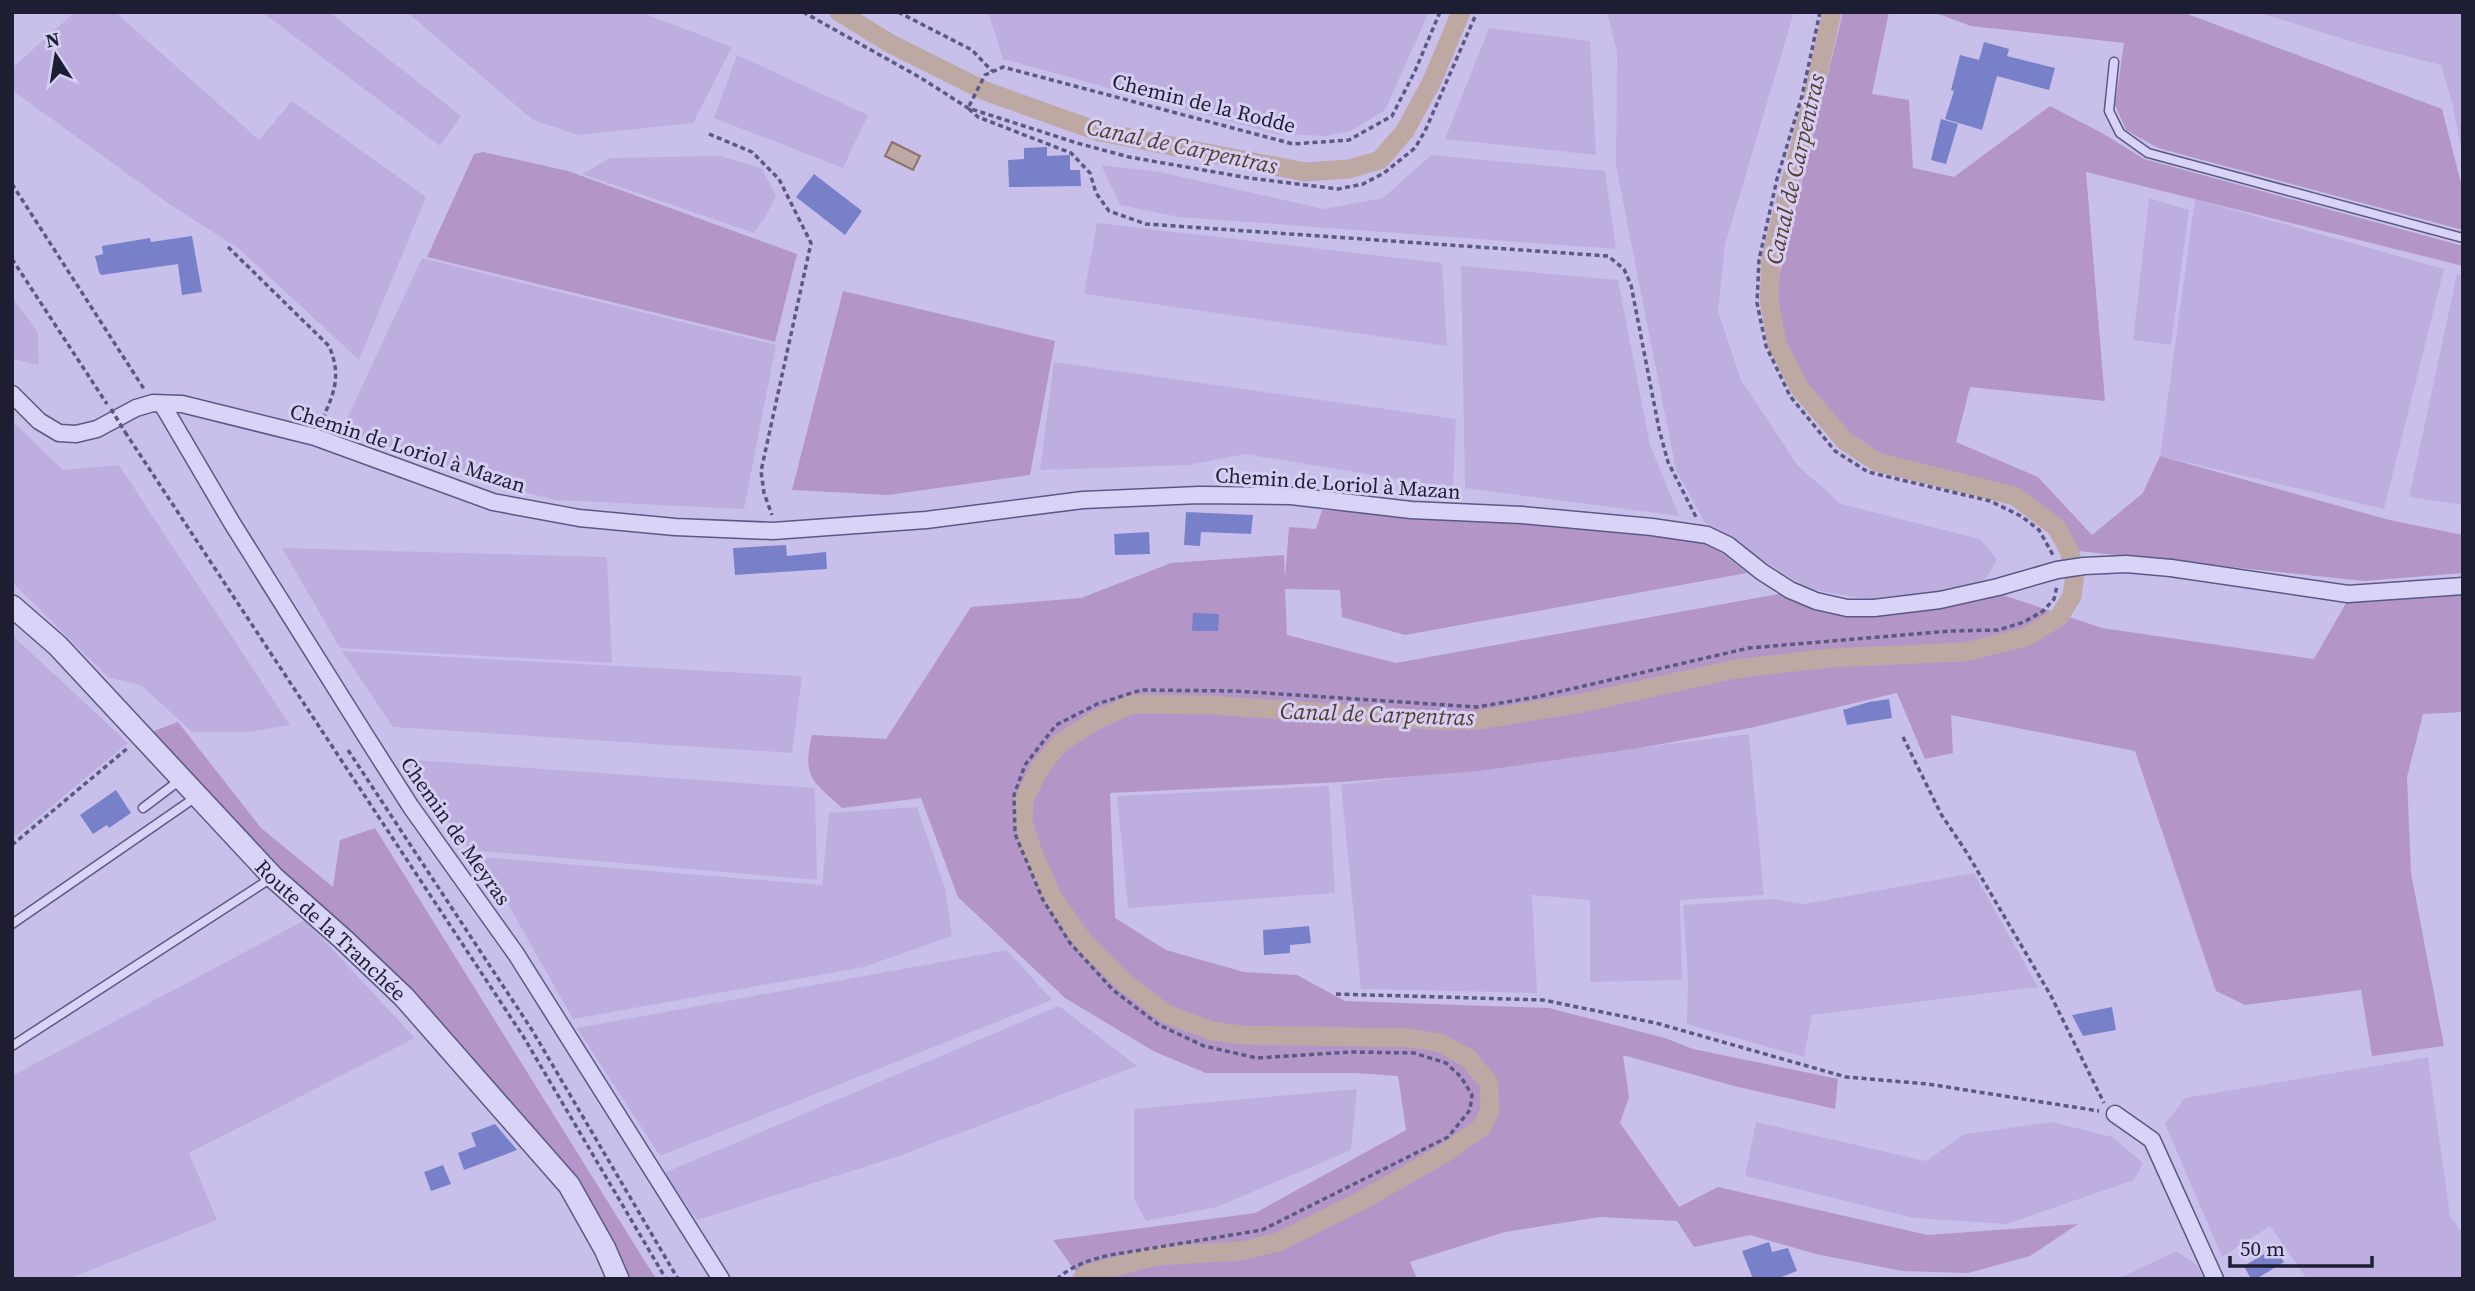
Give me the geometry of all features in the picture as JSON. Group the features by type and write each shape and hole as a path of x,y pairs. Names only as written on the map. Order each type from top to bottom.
{"street":[{"name":"Chemin de Loriol à Mazan","path":"12,394 39,421 59,433 76,435 97,429 135,408 157,403 182,404 315,437 493,502 579,518 675,527 773,531 926,520 1083,500 1199,495 1291,496 1411,510 1522,514 1707,535 1728,545 1790,590 1816,601 1847,608 1874,608 1940,600 2061,569 2126,564 2347,594 2463,586"},
{"name":"Chemin de Meyras","path":"157,403 411,807 516,954 721,1279"},
{"name":"Route de la Tranchée","path":"12,606 58,646 273,877 404,998 569,1185 605,1249 618,1279"},
{"path":"2111,1113 2152,1140 2214,1279"}],"lane":[{"path":"2114,62 2109,111 2120,133 2148,153 2463,238"},
{"path":"143,808 181,780"},
{"path":"12,924 196,797"},
{"path":"12,1046 273,877"}],"path":[{"path":"803,12 921,78 968,108 1129,157 1249,178 1338,189 1363,184 1384,173 1415,148 1477,12"},
{"path":"898,12 972,50 992,71 980,81 968,108"},
{"name":"Chemin de la Rodde","path":"992,71 1003,67 1293,144 1349,140 1392,116 1440,12"},
{"path":"1058,1278 1086,1261 1110,1255 1262,1230 1448,1137 1470,1110 1472,1094 1461,1077 1446,1063 1414,1053 1350,1052 1257,1058 1204,1046 1158,1025 1113,990 1070,943 1043,900 1015,834 1014,794 1025,765 1056,725 1097,704 1141,690 1235,691 1477,706 1536,697 1749,648 1950,631 1998,630 2024,622 2054,599 2061,569 2039,530 2021,516 1990,501 1868,472 1835,451 1790,396 1766,346 1756,303 1759,260 1777,179 1802,96 1821,12"},
{"path":"968,108 978,117 1072,153 1090,173 1096,193 1109,211 1146,224 1608,256 1624,270 1631,285 1668,462 1707,535"},
{"path":"709,134 752,152 779,179 810,243 761,471 764,493 772,513 773,531"},
{"path":"12,184 157,403"},
{"path":"229,247 329,346 337,363 335,393 315,437"},
{"path":"12,258 523,1036 666,1279"},
{"path":"12,845 142,737"},
{"path":"1903,737 1941,814 2051,996 2111,1113"},
{"path":"348,750 532,1030 678,1279"},
{"path":"1336,994 1543,1000 1656,1023 1846,1077 1928,1084 2111,1113"}],"shaded area":[{"path":"75,12 115,12 259,140 292,101 426,197 359,360 238,248 169,204 12,90 12,68"},
{"path":"262,12 329,12 461,116 440,146"},
{"path":"407,12 640,12 732,47 693,123 578,135 533,120"},
{"path":"988,12 1429,12 1385,110 1351,131 1325,136 1276,134 1003,59"},
{"path":"1607,12 1794,12 1725,245 1718,311 1741,380 1798,466 1841,504 1980,539 1997,559 1986,579 1944,592 1873,600 1808,589 1705,523 1676,470 1616,165 1617,52"},
{"path":"1843,12 1889,12 1872,94 1909,100 1913,168 1954,177 2050,106 2144,159 2463,246 2463,266 2086,172 2105,401 1970,387 1956,442 2038,477 2092,535 2143,493 2160,456 2389,520 2463,535 2463,573 2364,581 2078,551 2052,517 2015,491 1877,456 1847,436 1804,387 1781,343 1774,297"},
{"path":"1933,12 2182,12 2442,109 2463,191 2463,230 2158,148 2126,130 2115,105 2124,43 1971,26"},
{"path":"2257,12 2463,12 2463,158 2453,106 2441,65 2366,46"},
{"path":"1489,28 1590,41 1596,155 1445,139"},
{"path":"737,55 868,115 843,168 714,118"},
{"path":"892,142 920,156 913,170 885,156"},
{"path":"483,152 568,171 797,254 775,342 427,257 474,154"},
{"path":"1431,155 1605,171 1616,249 1178,217 1120,205 1101,165 1160,172 1324,209 1383,198"},
{"path":"720,156 761,168 776,195 754,233 582,174 610,158"},
{"path":"2149,198 2189,210 2171,345 2133,340"},
{"path":"2195,199 2444,269 2384,509 2160,456"},
{"path":"1097,223 1442,263 1447,346 1084,294"},
{"path":"422,258 776,345 744,509 555,500 473,478 342,429"},
{"path":"1461,266 1618,280 1650,445 1679,516 1465,488"},
{"path":"2457,274 2463,276 2463,505 2409,497"},
{"path":"843,291 1055,341 1030,475 888,495 792,490"},
{"path":"12,297 38,332 39,365 12,359"},
{"path":"1054,362 1456,419 1453,488 1245,454 1189,465 1040,470"},
{"path":"12,421 63,470 119,465 290,725 250,732 192,732 141,685 109,678 12,582"},
{"path":"1322,510 1687,532 1713,546 1747,573 1405,635 1342,617 1340,590 1285,589 1287,635 1396,663 1790,592 1873,616 1944,608 2003,595 2102,628 2314,659 2346,603 2463,595 2463,712 2423,714 2407,777 2411,873 2444,1046 2372,1056 2361,990 2245,1005 2216,991 2135,751 1951,715 1953,753 1925,759 1897,693 1750,728 1639,748 1478,771 1341,782 1110,793 1115,918 1166,950 1244,972 1297,975 1345,1001 1549,1008 1665,1038 1693,1049 1838,1079 1835,1109 1734,1086 1623,1055 1629,1097 1620,1123 1679,1207 1718,1187 1928,1235 2078,1224 2030,1256 1968,1273 1902,1271 1816,1254 1750,1235 1694,1247 1677,1221 1600,1217 1505,1232 1410,1262 1417,1279 1081,1279 1053,1240 1255,1213 1406,1130 1398,1076 1355,1073 1206,1073 1155,1052 1065,998 958,897 921,798 842,808 823,791 809,770 812,735 886,739 971,607 1081,598 1171,563 1284,555 1285,579 1289,527 1316,529"},
{"path":"282,548 607,557 612,663 340,648"},
{"path":"12,635 128,743 12,839"},
{"path":"342,651 802,676 792,753 393,727"},
{"path":"178,722 261,828 333,887 340,840 375,828 656,1279 627,1279 577,1186 540,1135 459,1050 276,869 151,732"},
{"path":"1749,734 1764,895 1680,900 1682,980 1590,982 1590,900 1532,895 1537,993 1361,989 1341,785"},
{"path":"400,759 815,788 817,880 470,850"},
{"path":"1329,786 1335,893 1128,908 1117,796"},
{"path":"917,807 945,888 952,936 864,967 573,1019 481,857 822,885 829,813"},
{"path":"1974,873 2038,987 1812,1015 1804,1057 1687,1024 1688,980 1683,905 1772,899 1804,904"},
{"path":"305,920 415,1038 189,1153 217,1220 68,1279 12,1279 12,1076"},
{"path":"1007,950 1052,1000 660,1156 577,1028"},
{"path":"1059,1006 1137,1066 899,1156 697,1220 664,1173"},
{"path":"2428,1057 2450,1216 2463,1234 2463,1279 2307,1279 2270,1226 2222,1257 2165,1124 2185,1098"},
{"path":"1357,1089 1351,1150 1217,1207 1146,1221 1134,1199 1134,1109"},
{"path":"1756,1122 1926,1161 1965,1134 2052,1122 2112,1137 2143,1163 2134,1180 2007,1224 1914,1218 1745,1176"},
{"path":"2176,1251 2197,1265 2204,1279 2118,1279"}],"building":[{"path":"1984,42 2009,49 2007,56 2055,68 2049,90 1997,76 1982,130 1945,119 1954,91 1951,90 1960,55 1979,60"},
{"path":"1941,119 1958,124 1946,164 1931,160"},
{"path":"1047,147 1047,156 1070,155 1070,170 1080,170 1081,186 1009,187 1008,160 1024,159 1024,148"},
{"path":"814,174 862,211 845,235 796,197"},
{"path":"192,236 202,292 182,295 178,264 101,275 99,272 95,256 103,254 102,246 150,238 151,242"},
{"path":"1186,512 1253,515 1251,534 1201,532 1200,546 1184,545"},
{"path":"1149,532 1150,554 1115,555 1114,534"},
{"path":"786,545 787,556 826,552 827,569 735,575 733,548"},
{"path":"1193,613 1219,614 1218,631 1192,631"},
{"path":"1889,699 1892,718 1847,725 1843,710"},
{"path":"116,790 131,813 109,828 107,825 93,834 80,815"},
{"path":"1309,926 1311,943 1290,945 1290,953 1264,955 1263,930"},
{"path":"2112,1007 2116,1030 2083,1036 2072,1015"},
{"path":"495,1124 517,1150 464,1170 458,1153 476,1146 471,1133"},
{"path":"443,1165 451,1184 431,1191 424,1172"},
{"path":"1769,1242 1772,1252 1788,1248 1797,1271 1776,1279 1753,1279 1742,1251"},
{"path":"2274,1248 2284,1262 2256,1279 2251,1279 2244,1266"}],"waterway":[{"name":"Canal de Carpentras","path":"839,12 891,44 985,91 1100,132 1305,172 1349,169 1380,160 1405,131 1432,81 1461,12"},
{"name":"Canal de Carpentras","path":"1082,1279 1088,1274 1156,1256 1242,1251 1278,1242 1359,1202 1445,1153 1482,1127 1490,1110 1489,1083 1468,1058 1440,1043 1411,1038 1242,1035 1212,1031 1165,1013 1124,982 1083,941 1053,898 1023,822 1024,800 1039,769 1060,743 1096,720 1133,704 1211,705 1444,721 1478,720 1582,703 1735,669 1830,658 1965,652 2026,637 2059,617 2072,596 2075,574 2069,550 2056,527 2015,496 1877,462 1845,441 1801,390 1777,344 1769,300 1771,257 1832,12"}]}
